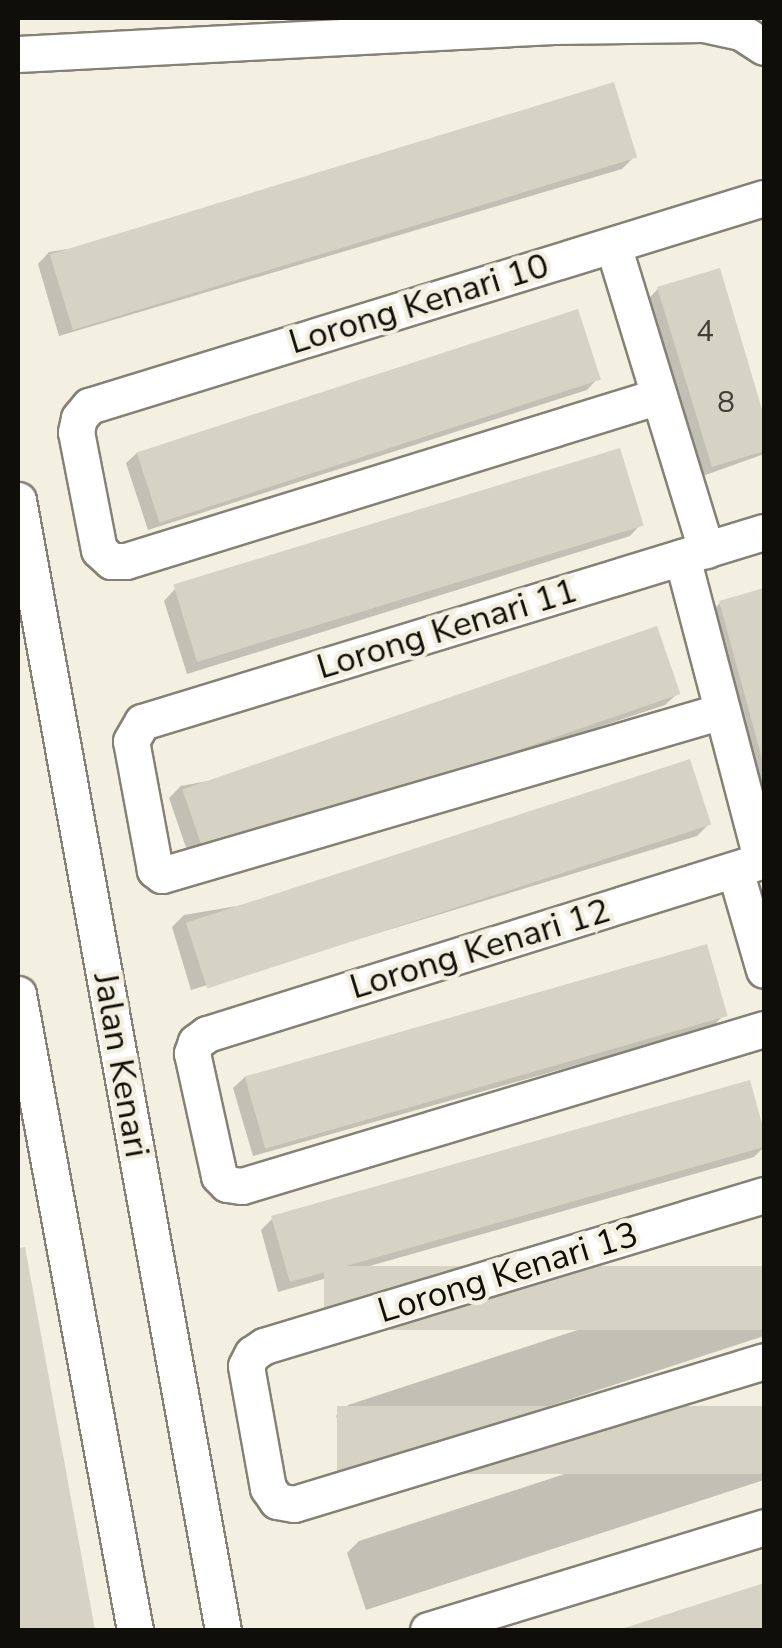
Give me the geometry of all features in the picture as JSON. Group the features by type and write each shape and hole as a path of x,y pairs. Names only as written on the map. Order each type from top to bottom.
{"street":[{"path":"18,54 553,22 703,24 741,32 764,47"},
{"name":"Lorong Kenari 10","path":"659,396 126,560 111,561 100,550 76,432 78,418 90,406 764,198"},
{"path":"614,244 659,396 694,553 754,864 764,970"},
{"name":"Jalan Kenari","path":"18,500 28,608 223,1630"},
{"name":"Lorong Kenari 11","path":"722,711 162,875 155,870 133,732 142,722 764,532"},
{"name":"Lorong Kenari 12","path":"754,864 226,1028 196,1042 192,1053 219,1176 226,1184 242,1186 764,1029"},
{"path":"18,994 135,1630"},
{"name":"Lorong Kenari 13","path":"764,1195 252,1354 246,1366 268,1488 278,1500 294,1504 764,1361"},
{"path":"428,1630 764,1528"}],"building":[{"path":"614,82 637,158 73,330 50,254"},
{"path":"720,268 764,416 764,451 712,467 657,287"},
{"path":"578,309 601,379 160,523 137,452"},
{"path":"620,448 644,525 197,662 173,585"},
{"path":"764,588 764,762 763,762 719,601"},
{"path":"657,626 680,694 206,858 182,789"},
{"path":"690,759 711,825 207,988 186,923"},
{"path":"707,944 728,1016 265,1149 245,1077"},
{"path":"750,1080 764,1131 764,1147 290,1282 271,1216"},
{"path":"25,1247 95,1630 18,1630 18,1248"},
{"path":"324,1266 764,1266 764,1330 324,1330"},
{"path":"337,1406 764,1406 764,1474 337,1474"},
{"path":"764,1583 764,1630 618,1630"}]}
